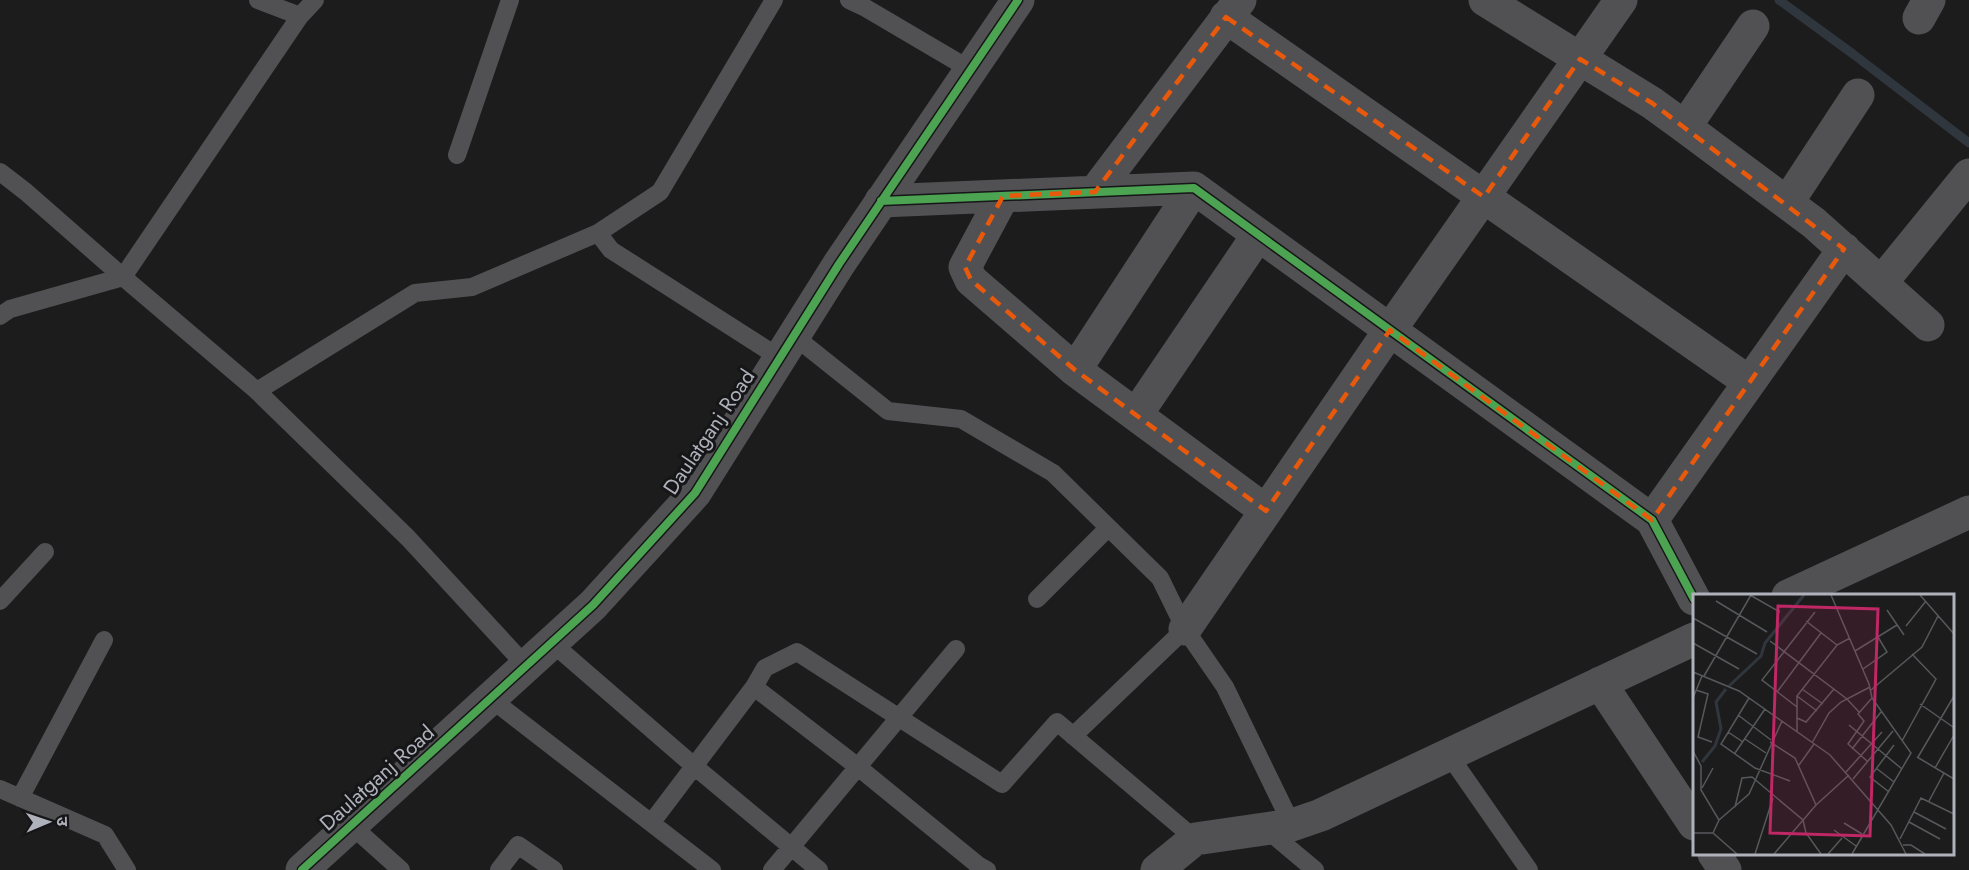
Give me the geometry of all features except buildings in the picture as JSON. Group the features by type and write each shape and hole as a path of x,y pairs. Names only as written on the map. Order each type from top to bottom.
{"street":[{"name":"Daulatganj Road","path":"302,870 593,605 695,493 882,201 1018,0"},
{"path":"1485,0 1652,103 1814,223 1928,325"},
{"path":"1185,629 1620,0"},
{"path":"1095,192 1233,9 1484,197 1749,382"},
{"path":"1685,128 1753,26"},
{"path":"1787,203 1858,95"},
{"path":"1881,283 1969,175"},
{"path":"1075,370 1194,188"},
{"path":"882,201 1194,188 1652,520 1693,595"},
{"path":"1003,196 965,267 971,280 1075,370 1266,511"},
{"path":"1136,415 1258,235"},
{"path":"1652,520 1844,249"},
{"path":"1792,594 1969,512"},
{"path":"1157,870 1195,839 1279,827 1321,815 1693,640"},
{"path":"1600,683 1693,821"},
{"path":"1715,855 1725,870"}],"lane":[{"path":"258,0 300,16"},
{"path":"0,316 10,309 123,278 300,16 315,0"},
{"path":"457,155 510,0"},
{"path":"257,391 415,293 472,287 598,233 660,192 774,0"},
{"path":"849,0 971,70"},
{"path":"0,172 257,391 408,538 527,667"},
{"path":"598,233 611,250 787,347 888,411 961,419 1053,473 1160,578 1185,629 1225,687 1279,827 1315,870"},
{"path":"1037,599 1108,528"},
{"path":"0,601 45,552"},
{"path":"1073,736 1185,629"},
{"path":"20,798 104,640"},
{"path":"552,643 819,870"},
{"path":"772,870 956,649"},
{"path":"652,822 754,687 765,668 797,652 1002,784 1057,722 1195,839"},
{"path":"754,687 858,767 980,868"},
{"path":"491,699 712,870"},
{"path":"1449,755 1529,870"},
{"path":"0,789 105,835 127,870"},
{"path":"352,826 401,870"},
{"path":"499,870 518,845 554,870"}],"highlighted area":[{"path":"1226,17 1484,197 1580,59 1652,103 1844,249 1652,520 1390,330 1266,511 1075,370 971,280 965,267 1003,196 1095,192"}],"waterway":[{"path":"1779,0 1969,143"}],"cycle path":[{"path":"302,870 593,605 695,493 839,264 1018,0"},
{"path":"881,201 1194,188 1652,520 1693,597"}]}
